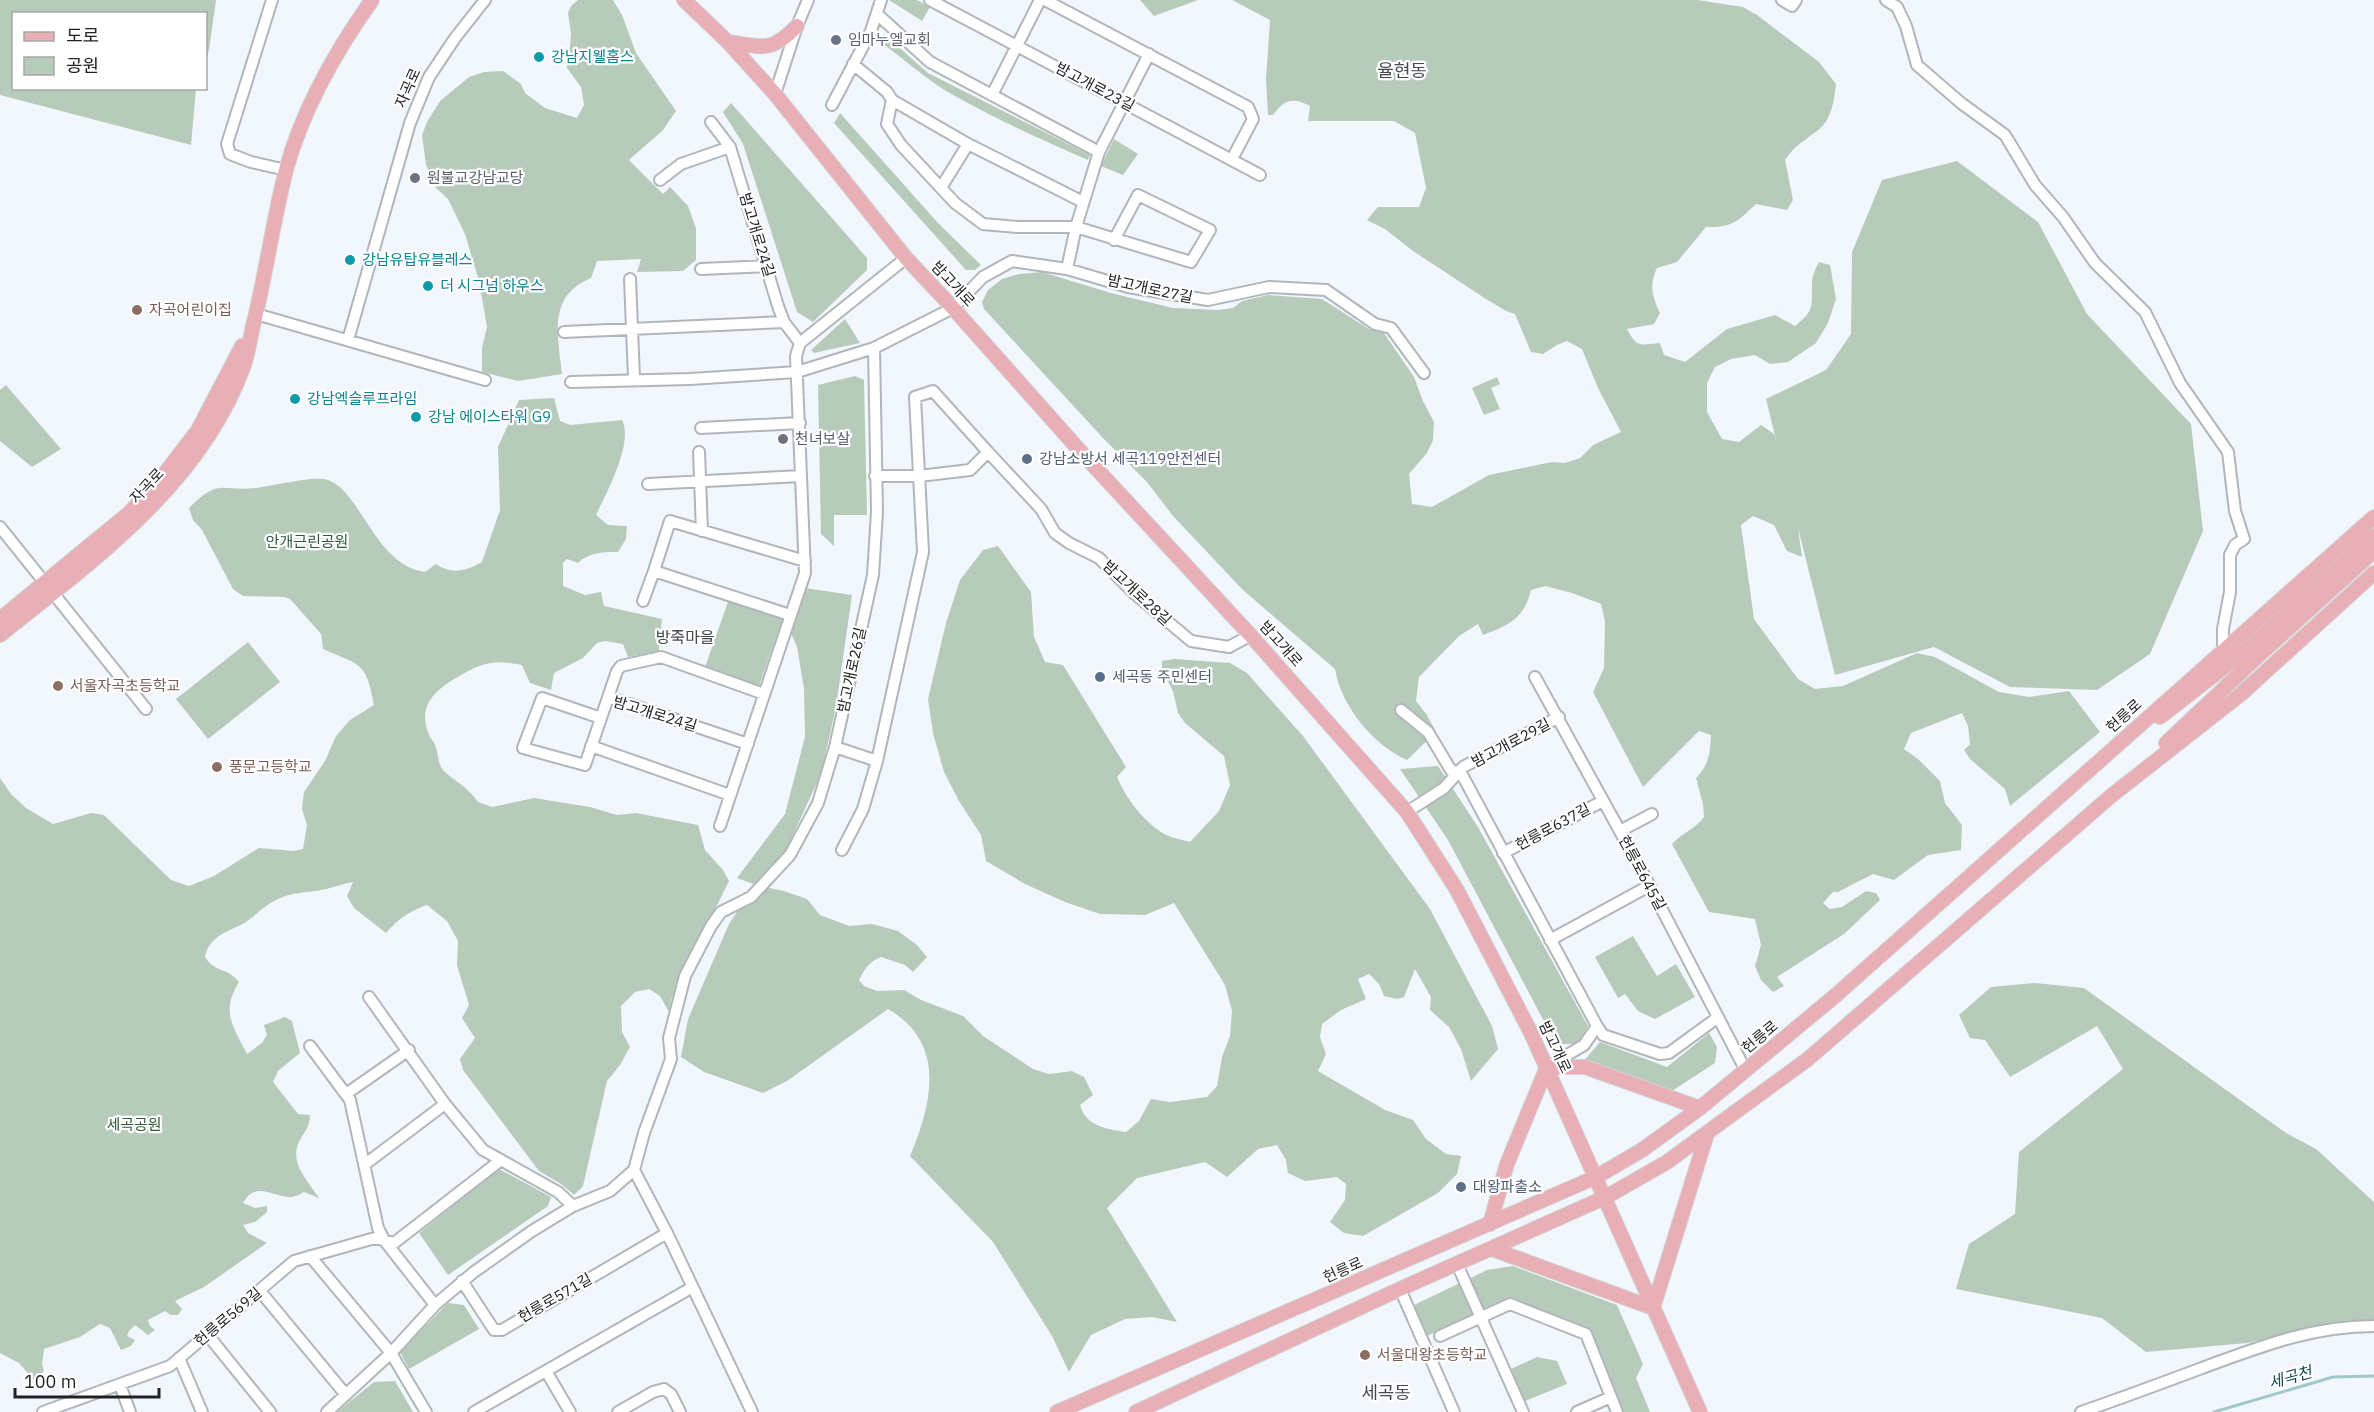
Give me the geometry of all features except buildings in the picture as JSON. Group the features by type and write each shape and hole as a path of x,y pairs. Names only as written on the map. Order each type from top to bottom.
{"main road":[{"name":"자곡로","path":"0,619 49,588 135,522 164,493 200,448 221,413 244,365 286,170 298,132 317,88 350,31 372,0"},
{"name":"밤고개로","path":"684,0 728,42 775,94 906,258 1251,635 1407,812 1457,890 1546,1066 1700,1412"},
{"path":"728,42 765,47 774,45 782,41 797,26"},
{"name":"헌릉로","path":"1057,1412 1596,1177 1642,1150 1700,1108 1835,996 2374,517"},
{"path":"2080,779 2245,651 2374,536"},
{"path":"1137,1412 1400,1289 1606,1197 1668,1162 1808,1059 2111,796 2256,658 2374,551"},
{"path":"2111,796 2241,694 2374,573"},
{"name":"자곡로","path":"0,635 49,588"},
{"path":"1491,1224 1508,1164 1546,1066 1585,1067 1700,1108"},
{"path":"1492,1249 1653,1308 1707,1134"}],"street":[{"path":"272,0 227,144 230,154 251,162 286,170"},
{"name":"자곡로","path":"348,340 410,123 429,77 455,38 485,0"},
{"path":"775,94 808,0"},
{"path":"832,105 877,14 881,0"},
{"name":"밤고개로23길","path":"930,0 1260,175"},
{"path":"992,95 1040,0"},
{"path":"1045,0 1248,107 1253,119 1232,159"},
{"path":"1782,0 1792,6 1796,0"},
{"path":"1886,0 1897,8 1906,26 1917,65 1961,103 2004,135 2035,185 2063,217 2095,263 2145,312 2181,383 2228,452 2235,511 2244,540 2235,545 2230,555 2230,592 2223,629 2223,650"},
{"path":"877,14 930,62 1099,152"},
{"path":"1068,269 1076,227 1099,152 1149,54"},
{"path":"853,64 887,92 892,100 968,144 1083,202"},
{"path":"892,100 886,124 901,145 942,186 955,203 984,224 1017,227 1076,227 1114,240 1191,262 1210,230 1138,195 1114,240"},
{"name":"밤고개로24길","path":"711,123 730,147 784,322 800,343"},
{"path":"942,186 968,144"},
{"path":"660,180 681,164 730,147"},
{"path":"720,826 802,584 805,561 796,356 800,343 906,258"},
{"name":"밤고개로27길","path":"954,308 983,277 1012,261 1068,269 1128,286 1208,300 1269,287 1326,290 1375,324 1391,328 1424,373"},
{"path":"701,269 767,266"},
{"path":"630,279 634,378"},
{"path":"571,382 634,378 690,379 797,372 874,348 954,308"},
{"path":"256,314 485,380"},
{"path":"564,332 784,322"},
{"name":"밤고개로26길","path":"634,1170 644,1133 671,1059 669,1038 685,976 721,912 751,897 790,855 818,803 836,747 873,575 877,512 874,348"},
{"path":"842,850 863,809 877,761 923,552 919,476 915,397 933,391 988,452 970,470 919,476 875,476"},
{"path":"701,428 800,423"},
{"path":"699,452 702,531"},
{"name":"밤고개로28길","path":"988,452 1041,509 1055,533 1099,558 1135,594 1191,641 1229,647 1251,635"},
{"path":"648,484 801,476"},
{"path":"643,601 670,521 805,561"},
{"path":"0,527 146,709"},
{"path":"654,571 790,615"},
{"path":"608,697 621,666 661,657 764,694"},
{"name":"헌릉로645길","path":"1535,677 1559,717 1746,1071"},
{"name":"밤고개로24길","path":"591,746 585,765 523,748 542,698 601,718 608,697 748,744"},
{"name":"헌릉로637길","path":"1401,710 1428,732 1452,772 1460,771 1596,1026"},
{"name":"밤고개로29길","path":"1407,812 1444,788 1460,771 1506,743 1559,717"},
{"path":"601,718 591,746 730,795"},
{"path":"836,747 877,761"},
{"name":"헌릉로637길","path":"1503,853 1603,801"},
{"path":"1620,831 1652,814"},
{"path":"1550,940 1649,886"},
{"path":"369,997 409,1050 445,1104 483,1150 558,1192 573,1206"},
{"path":"1546,1066 1584,1045 1596,1026 1604,1035 1660,1054 1669,1053 1717,1018"},
{"path":"310,1046 350,1100 378,1228 384,1240 435,1305"},
{"path":"346,1094 409,1050"},
{"path":"364,1166 445,1104"},
{"path":"384,1240 394,1243 501,1160"},
{"path":"327,1412 391,1353 435,1305 462,1281 532,1231 573,1206 610,1191 634,1170 667,1233 752,1412"},
{"name":"헌릉로571길","path":"462,1281 494,1330 502,1330 667,1233"},
{"name":"헌릉로569길","path":"43,1412 170,1366 294,1261 375,1238 384,1240"},
{"path":"310,1256 391,1353 426,1412"},
{"path":"1457,1264 1523,1412"},
{"path":"474,1412 692,1288"},
{"path":"1400,1289 1454,1412"},
{"path":"260,1291 346,1395"},
{"path":"1440,1336 1510,1304 1586,1334 1617,1412"},
{"path":"2081,1412 2263,1345 2325,1330 2374,1326"},
{"path":"207,1334 270,1412"},
{"path":"179,1358 202,1412"},
{"path":"546,1371 570,1412"},
{"path":"120,1385 129,1412"},
{"path":"618,1412 653,1392 664,1389 671,1394 680,1412"},
{"path":"1577,1412 1611,1397"}],"green space":[{"path":"0,0 216,0 207,56 207,12 12,12 12,90 196,90 191,145 0,95"},
{"path":"578,0 613,0 622,15 636,53 676,111 663,130 629,160 663,194 670,187 688,206 696,228 696,260 683,271 637,272 641,259 597,261 591,278 567,295 561,306 558,332 562,374 518,381 482,372 482,348 487,327 479,281 465,234 448,199 436,188 426,165 422,135 440,101 469,77 484,72 503,71 521,84 525,93 545,108 577,118 584,105 581,87 567,68 566,54 570,47 571,33 568,13 571,6"},
{"path":"889,0 917,0 930,7 922,21"},
{"path":"1140,0 1198,0 1154,16"},
{"path":"1232,0 1697,0 1743,7 1819,62 1836,84 1833,103 1822,127 1796,147 1785,160 1793,200 1787,210 1756,204 1728,225 1706,227 1677,262 1657,268 1652,290 1660,313 1654,324 1627,329 1640,344 1660,343 1664,355 1685,362 1727,329 1775,315 1795,326 1811,306 1812,282 1819,262 1830,265 1836,299 1828,323 1816,343 1788,362 1770,364 1755,355 1731,359 1715,367 1707,383 1707,412 1722,439 1739,442 1761,425 1774,434 1776,440 1766,399 1826,370 1851,334 1852,252 1882,180 1957,161 2038,222 2087,314 2191,424 2203,531 2150,654 2097,690 2010,687 1934,647 1835,675 1798,528 1802,557 1787,551 1774,525 1753,516 1741,525 1754,619 1798,679 1815,689 1843,686 1917,653 1935,657 1999,692 2029,697 2069,691 2100,732 2010,806 2005,789 1970,759 1964,750 1970,744 1968,726 1962,713 1911,733 1904,749 1918,759 1940,781 1945,803 1962,825 1961,850 1928,855 1894,880 1873,874 1838,892 1833,892 1823,903 1830,909 1842,907 1866,891 1876,893 1880,900 1844,934 1777,977 1784,986 1773,992 1761,980 1755,966 1761,945 1755,919 1709,912 1672,844 1704,817 1696,778 1708,758 1711,735 1699,731 1643,787 1593,692 1604,668 1605,621 1601,604 1545,586 1531,590 1520,614 1508,624 1483,635 1478,624 1459,636 1419,677 1416,701 1436,732 1407,760 1382,745 1360,723 1351,710 1338,683 1335,669 1243,590 1173,516 1147,482 1103,438 984,309 982,302 988,290 1002,279 1019,274 1042,272 1111,293 1173,308 1218,310 1233,308 1242,301 1268,295 1322,299 1369,329 1384,333 1414,377 1434,422 1433,440 1427,453 1409,474 1412,504 1432,507 1489,475 1552,462 1565,463 1580,458 1593,445 1621,432 1598,388 1582,349 1567,341 1543,354 1531,352 1515,314 1486,299 1413,251 1385,229 1367,220 1378,207 1419,207 1426,188 1415,133 1394,121 1308,121 1310,106 1299,101 1289,101 1273,115 1268,115 1266,79 1270,20"},
{"path":"884,34 928,73 1090,155 1088,160 998,119 946,91 879,41"},
{"path":"731,103 867,258 867,270 813,322 797,312 743,144 723,112"},
{"path":"840,113 938,223 981,265 975,270 966,270 834,123"},
{"path":"1114,139 1138,154 1123,175 1101,166"},
{"path":"845,319 860,343 814,353 811,350"},
{"path":"855,376 864,380 867,515 834,515 834,546 821,534 818,385"},
{"path":"1497,377 1500,384 1491,388 1500,409 1484,415 1472,388"},
{"path":"6,385 61,449 32,467 0,441 0,390"},
{"name":"세곡공원","path":"554,398 560,421 570,425 622,420 625,430 622,454 596,515 608,525 627,526 626,539 618,552 592,555 578,563 567,559 563,563 563,586 585,595 601,592 604,606 662,619 659,651 628,657 623,644 605,641 597,643 583,658 554,673 551,690 530,683 522,665 495,663 480,666 465,673 436,692 425,712 428,731 435,745 439,762 448,775 466,788 478,802 492,807 534,798 590,807 617,815 636,813 698,825 705,850 723,870 729,881 671,1000 670,1014 660,996 649,989 635,992 621,1006 622,1032 630,1047 620,1065 607,1081 583,1186 574,1195 539,1171 463,1070 460,1059 475,1038 462,1018 469,1005 457,965 458,941 447,921 427,905 405,916 386,933 354,908 347,896 353,882 282,897 246,922 215,939 205,957 213,966 230,974 239,982 230,1010 233,1026 247,1054 262,1043 267,1035 264,1025 285,1017 292,1021 300,1053 278,1071 273,1082 298,1114 310,1115 308,1126 299,1142 296,1157 301,1172 319,1198 304,1192 287,1197 256,1191 243,1203 255,1208 267,1206 267,1212 255,1222 243,1225 248,1233 267,1243 204,1287 175,1301 182,1309 178,1315 171,1315 165,1311 148,1320 150,1326 155,1330 148,1335 135,1325 127,1336 135,1340 131,1346 121,1350 110,1328 100,1324 80,1337 44,1349 42,1364 44,1371 39,1377 33,1379 19,1363 0,1353 0,778 11,794 26,808 53,824 91,813 104,815 171,880 189,886 214,876 259,848 294,851 303,849 307,825 302,809 304,792 325,761 336,736 350,720 374,705 368,680 360,667 323,649 321,634 290,599 243,596 233,589 202,530 193,520 189,508 199,498 214,489 255,488 300,480 324,479 336,484 347,495 379,541 407,566 425,572 436,564 453,571 470,568 482,562 500,510 498,447 519,400"},
{"path":"998,546 1031,592 1034,637 1045,662 1063,665 1126,767 1117,777 1132,803 1146,820 1162,833 1190,842 1219,811 1230,785 1224,756 1185,723 1178,713 1173,691 1162,670 1162,661 1174,659 1230,663 1247,673 1303,736 1430,909 1492,1026 1498,1049 1471,1081 1461,1049 1449,1027 1430,1010 1431,997 1415,969 1404,997 1397,999 1384,996 1379,984 1369,974 1358,979 1366,999 1341,1010 1322,1024 1320,1037 1326,1054 1318,1071 1385,1110 1413,1120 1426,1139 1446,1154 1461,1156 1457,1174 1438,1193 1363,1236 1344,1233 1330,1222 1345,1200 1346,1184 1337,1177 1305,1181 1288,1173 1286,1160 1277,1145 1258,1149 1227,1177 1205,1162 1137,1178 1107,1208 1177,1322 1152,1317 1125,1319 1091,1335 1069,1372 1052,1336 993,1242 910,1156 924,1116 929,1076 927,1057 919,1039 907,1023 888,1009 787,1081 763,1093 704,1072 681,1057 688,1019 729,924 746,898 764,887 807,899 820,915 849,926 872,924 898,931 917,945 927,957 913,972 905,965 881,957 870,963 863,972 859,980 864,986 877,991 904,990 921,1000 963,1016 983,1036 1033,1069 1049,1074 1072,1071 1084,1077 1093,1095 1080,1105 1087,1118 1098,1125 1126,1132 1139,1121 1151,1099 1170,1102 1207,1097 1217,1086 1222,1057 1230,1036 1232,1011 1225,985 1174,903 1145,915 1100,914 1065,902 1025,884 986,861 981,835 944,772 933,733 928,699 946,623 960,580 983,550"},
{"path":"805,588 852,595 836,707 821,774 785,852 756,885 737,878 785,814 805,737 804,689 797,647 790,631"},
{"path":"729,599 783,618 759,686 705,667"},
{"path":"248,642 280,682 208,739 176,699"},
{"path":"1438,766 1478,827 1588,1026 1577,1044 1556,1044 1448,840 1400,769"},
{"path":"1633,936 1657,976 1676,964 1695,997 1655,1019 1638,1011 1625,994 1618,998 1595,957"},
{"path":"2035,983 2084,988 2286,1133 2316,1149 2374,1202 2374,1321 2350,1320 2247,1343 2146,1352 2102,1318 1956,1289 1969,1244 2015,1214 2019,1152 2123,1069 2097,1026 2010,1077 1985,1040 1970,1038 1959,1015 1991,987"},
{"path":"1709,1033 1717,1047 1715,1063 1672,1091 1583,1062 1600,1042 1667,1067"},
{"path":"499,1169 551,1197 548,1206 448,1275 419,1233"},
{"path":"1513,1266 1617,1305 1643,1364 1636,1378 1650,1412 1623,1412 1591,1331 1510,1298 1427,1336 1414,1305 1487,1270"},
{"path":"448,1303 464,1305 479,1329 409,1369 400,1352"},
{"path":"1537,1357 1557,1361 1567,1384 1523,1402 1511,1369"},
{"path":"395,1381 413,1412 337,1412 374,1382"}],"waterway":[{"name":"세곡천","path":"2214,1412 2333,1377 2374,1376"}],"place":[{"name":"임마누엘교회","path":"836,40"},
{"name":"강남지웰홈스","path":"539,57"},
{"name":"원불교강남교당","path":"415,178"},
{"name":"강남유탑유블레스","path":"350,260"},
{"name":"더 시그넘 하우스","path":"428,286"},
{"name":"자곡어린이집","path":"137,310"},
{"name":"강남엑슬루프라임","path":"295,399"},
{"name":"강남 에이스타워 G9","path":"416,417"},
{"name":"천녀보살","path":"783,439"},
{"name":"강남소방서 세곡119안전센터","path":"1027,459"},
{"name":"세곡동 주민센터","path":"1100,677"},
{"name":"서울자곡초등학교","path":"58,686"},
{"name":"풍문고등학교","path":"217,767"},
{"name":"대왕파출소","path":"1461,1187"},
{"name":"서울대왕초등학교","path":"1365,1355"}],"district":[{"name":"율현동","path":"1402,71"},
{"name":"방죽마을","path":"685,637"},
{"name":"세곡동","path":"1386,1393"}],"park label":[{"name":"안개근린공원","path":"307,542"}]}
